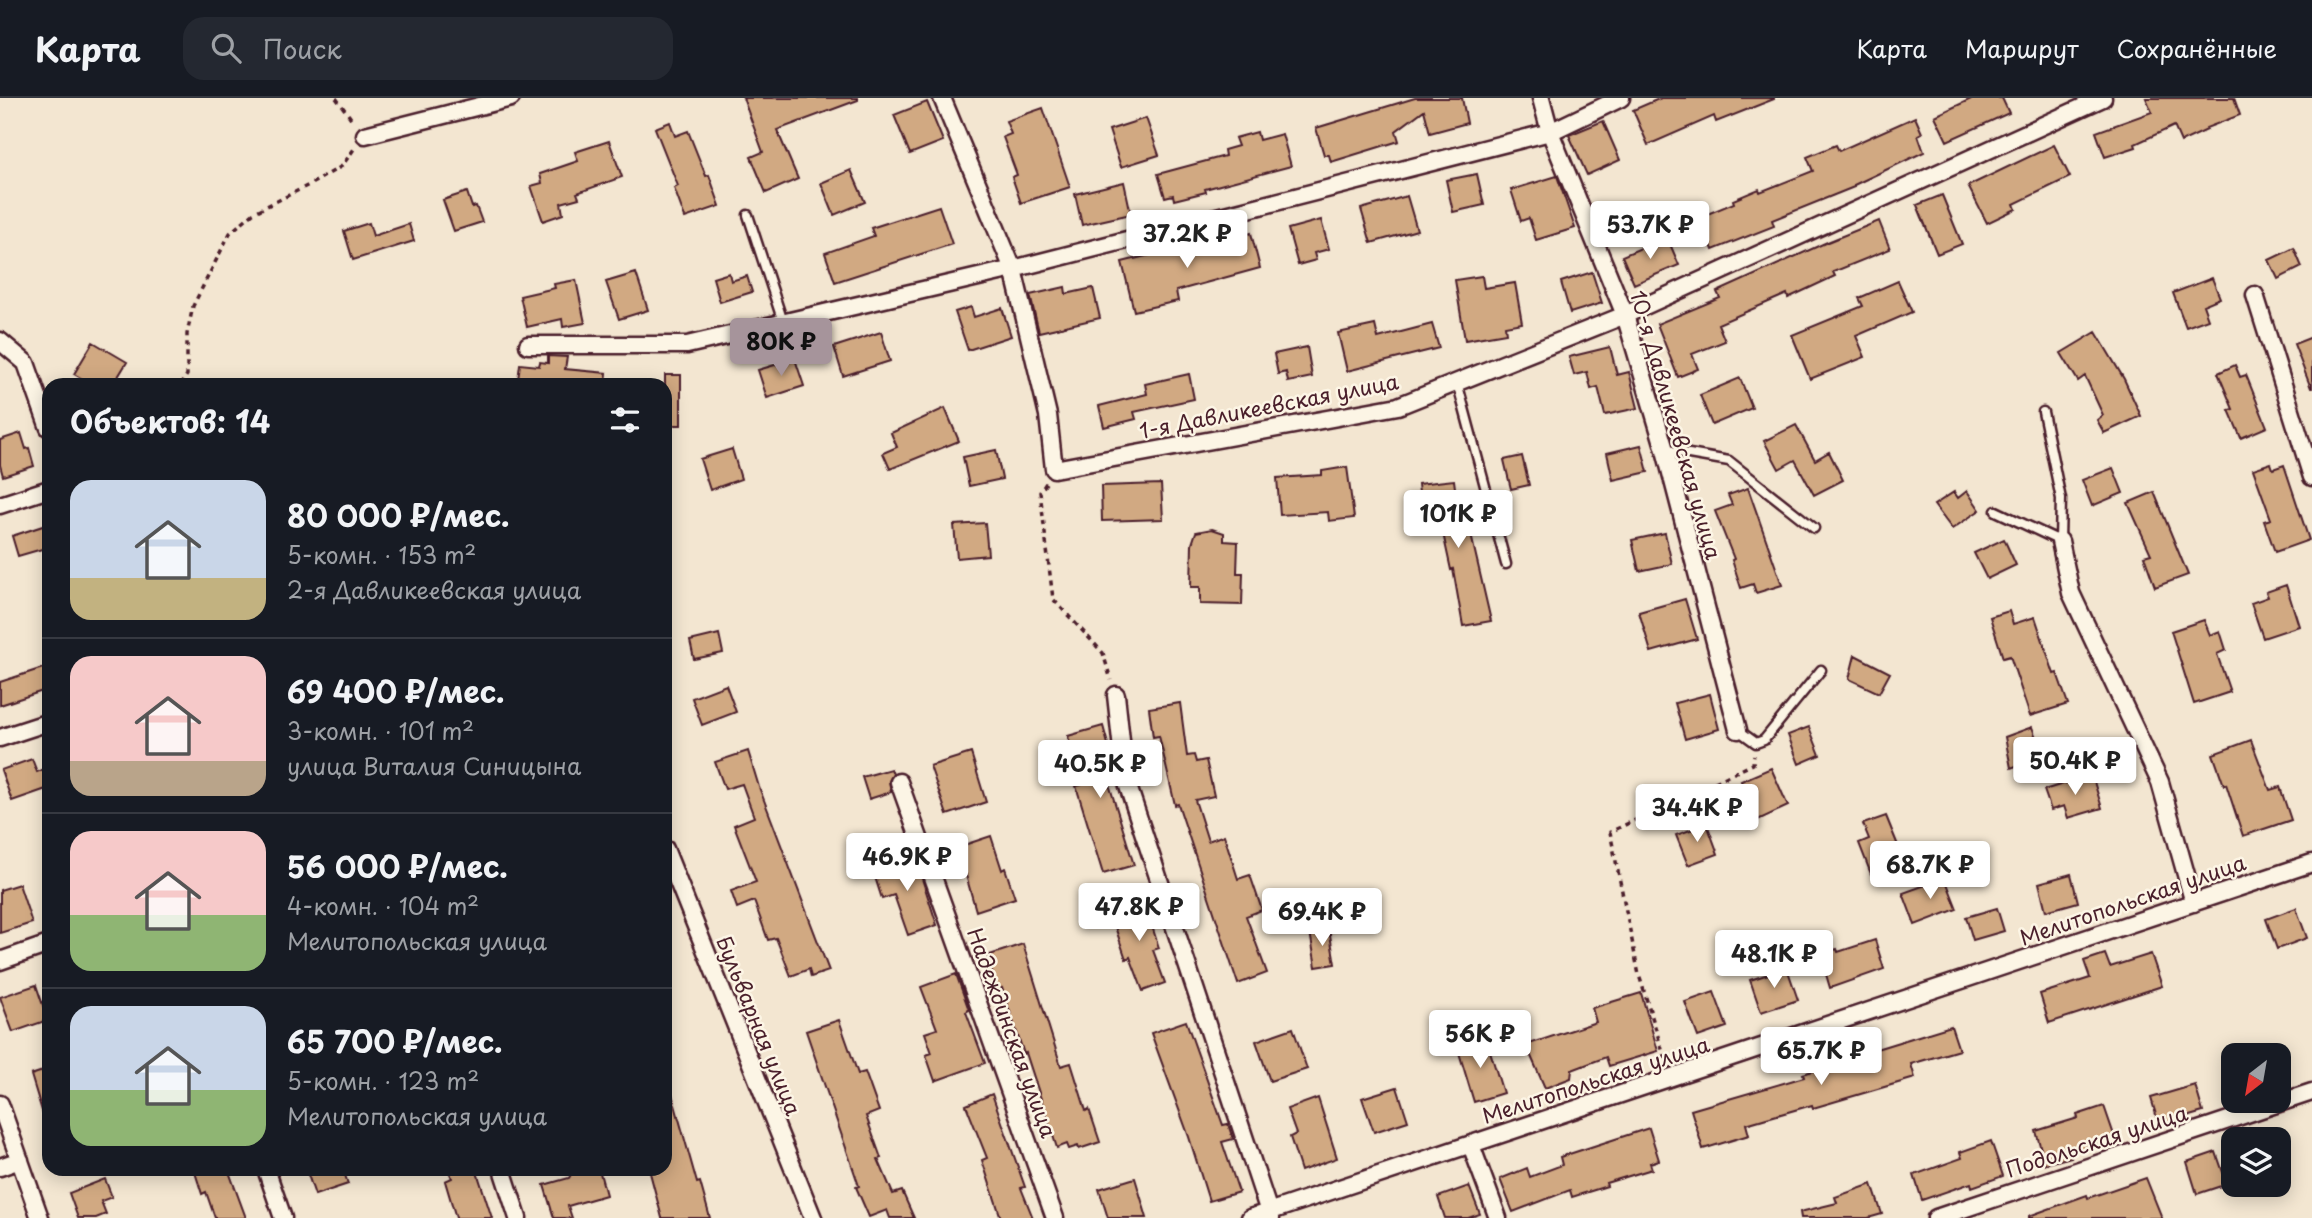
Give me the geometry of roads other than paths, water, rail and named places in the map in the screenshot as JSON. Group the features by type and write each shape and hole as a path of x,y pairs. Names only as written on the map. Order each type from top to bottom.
{"street":[{"path":"365,135 512,98"},
{"path":"942,98 1013,269"},
{"name":"10-я Давликеевская улица","path":"1541,98 1550,132 1625,314 1665,450 1738,730"},
{"path":"528,345 687,345 1013,269 1550,132 1621,98"},
{"name":"1-я Давликеевская улица","path":"1013,269 1048,415 1054,469 1398,406 1625,314 2103,98"},
{"path":"2255,295 2312,477"},
{"path":"0,341 26,363 42,408"},
{"path":"0,505 42,491"},
{"path":"2060,541 2071,593 2160,782 2194,903"},
{"path":"1115,695 1125,778 1270,1215"},
{"path":"0,738 42,724"},
{"name":"Надеждинская улица","path":"899,782 1055,1218"},
{"name":"Мелитопольская улица","path":"1250,1218 1270,1215 2312,863"},
{"name":"Бульварная улица","path":"672,866 813,1218"},
{"path":"0,961 42,946"},
{"name":"Подольская улица","path":"1936,1218 2312,1092"},
{"path":"0,1104 40,1218"},
{"path":"1471,1145 1498,1218"},
{"path":"0,1167 20,1160"},
{"path":"268,1176 283,1218"},
{"path":"504,1176 519,1218"}],"lane":[{"path":"748,215 783,322"},
{"path":"1457,382 1506,564"},
{"path":"1996,511 2060,541 2061,499 2043,412"},
{"path":"1665,450 1729,461 1814,527"},
{"path":"1738,730 1756,743 1764,740 1821,670"}]}
